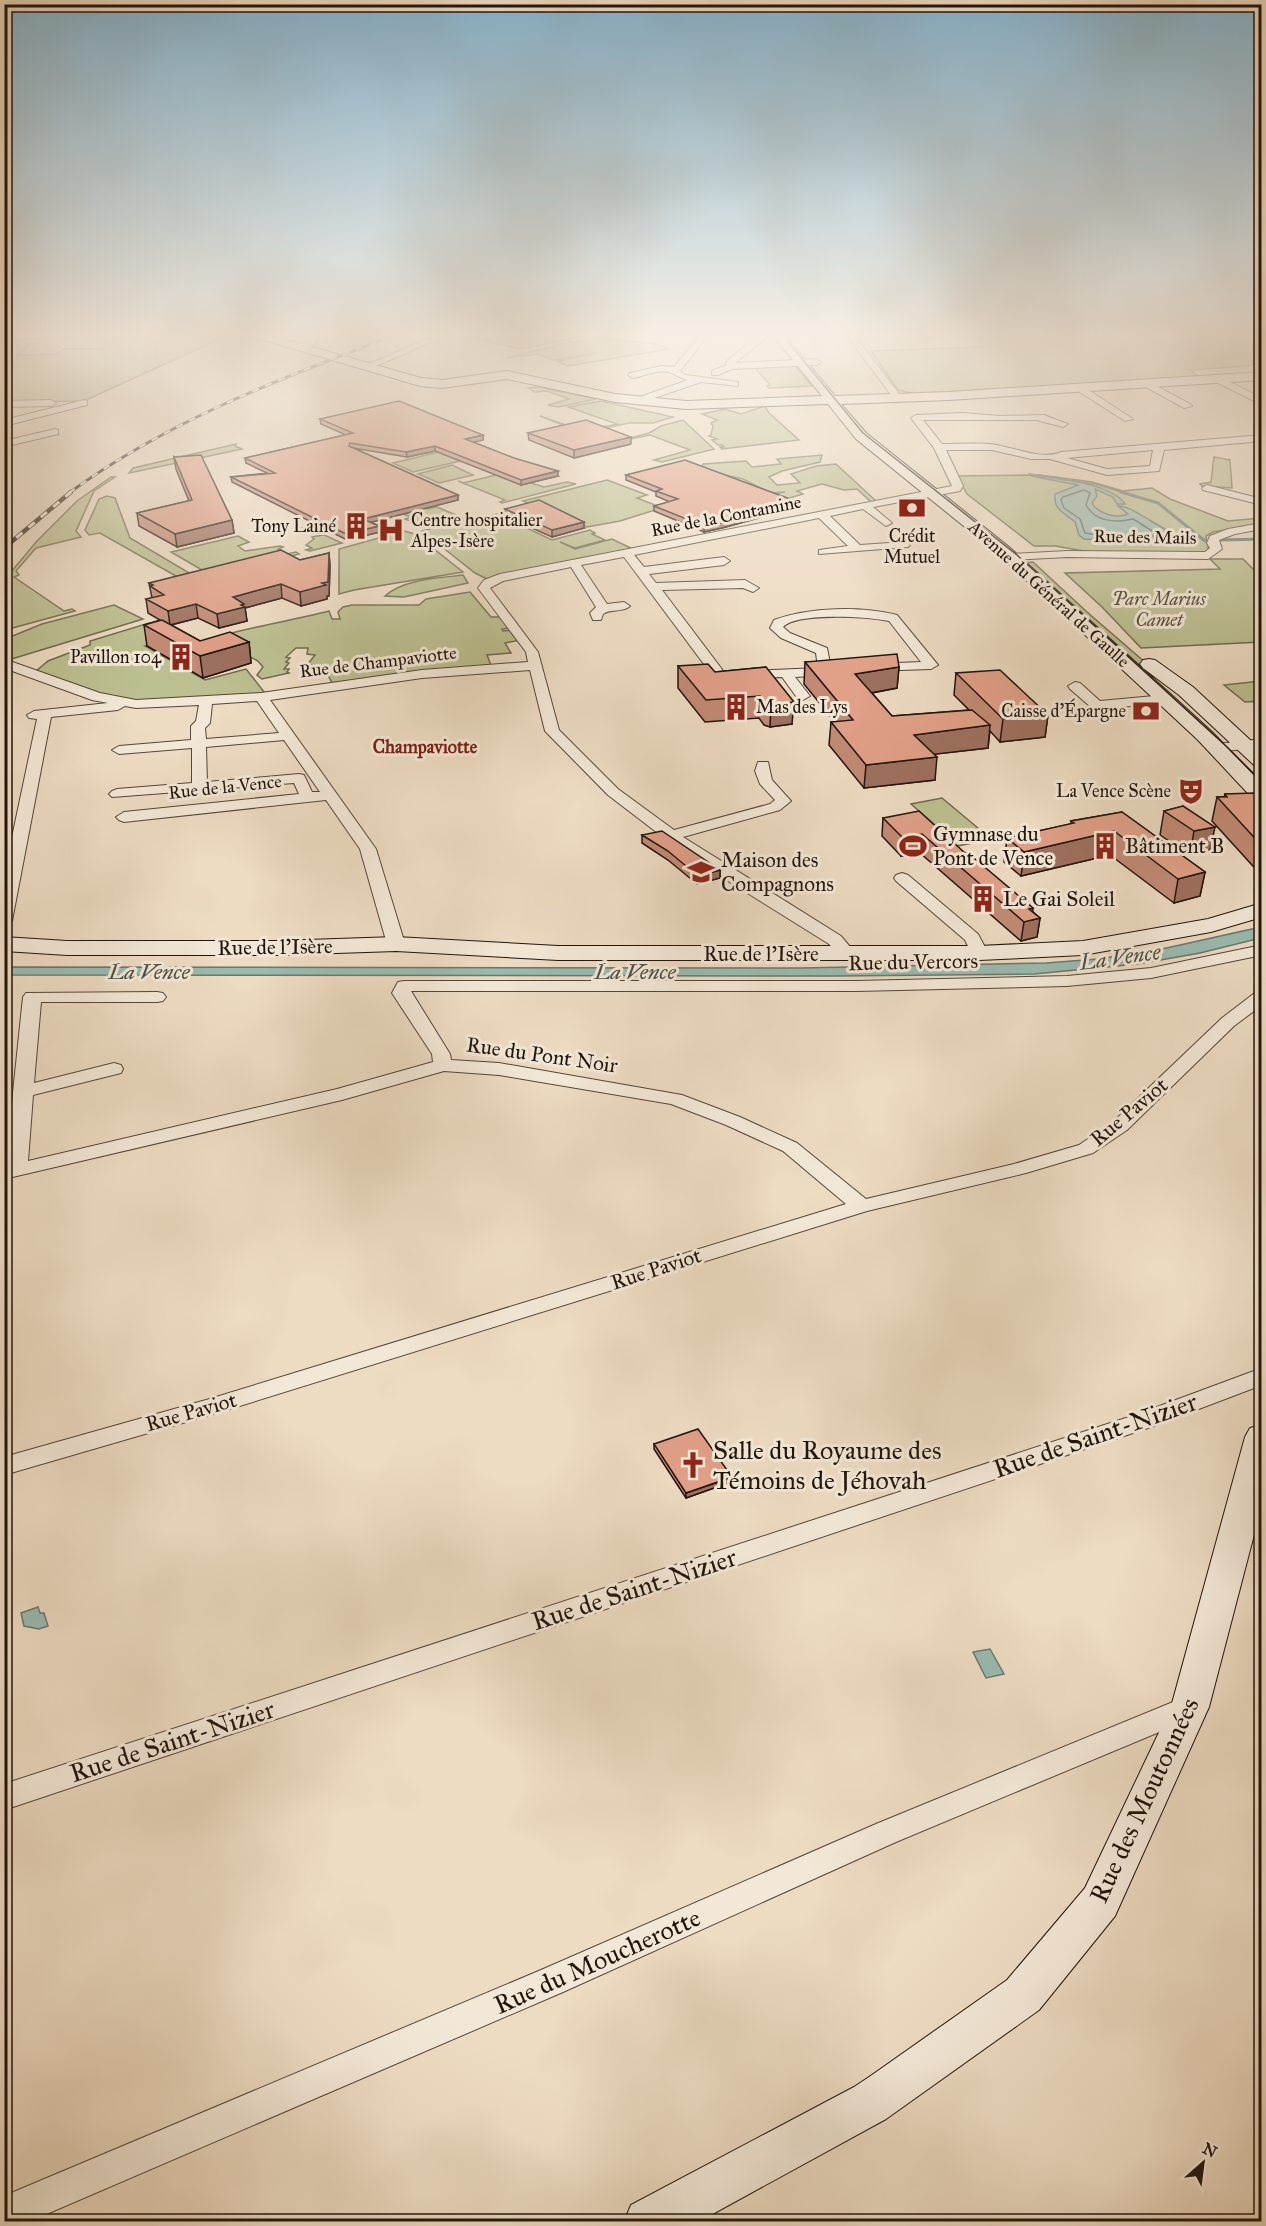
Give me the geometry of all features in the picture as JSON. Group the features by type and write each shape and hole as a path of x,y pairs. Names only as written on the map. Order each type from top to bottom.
{"street":[{"path":"4,444 39,436"},
{"name":"Avenue du Général de Gaulle","path":"863,436 869,443 1031,555 1146,662 1254,744 1262,762"},
{"name":"Avenue du Général de Gaulle","path":"875,436 942,493 1165,699 1217,748 1262,797"},
{"path":"930,436 939,447 958,486 942,493"},
{"path":"939,447 992,447 1031,456 1050,456 1262,438"},
{"path":"1050,456 1107,472 1155,469 1159,447"},
{"path":"1208,488 1262,502"},
{"name":"Rue de la Contamine","path":"537,665 524,639 484,588 485,585 500,578 574,563 867,507 881,502 942,493"},
{"path":"867,507 886,523"},
{"path":"823,515 857,549"},
{"name":"Rue des Mails","path":"1009,557 1031,555 1208,556 1216,549 1213,543 1214,538 1232,531 1262,526"},
{"path":"824,552 904,546"},
{"name":"Rue de la Contamine","path":"628,554 720,676 846,670"},
{"name":"Rue de la Contamine","path":"640,571 723,560"},
{"path":"574,563 601,614 624,606"},
{"path":"653,587 745,585 753,588"},
{"path":"825,671 822,651 809,643 779,632 776,627 778,623 792,617 872,614 893,618 931,665 861,669"},
{"name":"Rue de Champaviotte","path":"4,663 97,697 136,705 261,697 422,674 537,665"},
{"path":"537,665 552,731 613,792 671,836 746,886 836,940 847,954"},
{"path":"786,673 803,696"},
{"path":"1075,686 1097,705 1165,699"},
{"name":"Rue de la Vence","path":"261,697 368,849 396,944"},
{"path":"200,787 198,726 203,723 206,700"},
{"path":"4,921 28,792 39,715 136,705"},
{"path":"119,750 279,737"},
{"path":"1217,748 1254,744"},
{"path":"671,836 775,807 783,801 779,794 766,784 761,771 763,765"},
{"path":"117,794 299,778 305,792"},
{"name":"Rue de la Vence","path":"124,817 330,795"},
{"path":"902,878 972,938 979,953"},
{"name":"Rue de l'Isère","path":"4,945 67,948 277,948 396,944 558,953 979,953 1083,948 1211,925 1262,910"},
{"name":"Rue du Vercors","path":"443,1065 441,1054 401,993 404,986 903,985 1067,981 1151,973 1262,950"},
{"name":"Rue Paviot","path":"4,1466 209,1407 862,1206 1018,1169 1086,1149 1120,1126 1228,1022 1262,996"},
{"name":"Rue du Pont Noir","path":"157,997 32,997 26,1091 11,1172 342,1094 443,1065 499,1069 675,1099 733,1121 790,1147 862,1206"},
{"path":"26,1091 114,1069"},
{"name":"Rue de Saint-Nizier","path":"4,1797 1146,1420 1262,1376"},
{"name":"Rue des Moutonnées","path":"648,2222 870,2103 1023,1995 1100,1902 1190,1707 1262,1437"},
{"name":"Rue du Moucherotte","path":"4,2214 552,1981 886,1833 1190,1707"}],"green space":[{"path":"638,436 646,436 610,443"},
{"path":"652,436 700,436 714,449 662,462 654,460 690,450"},
{"path":"709,436 794,436 799,440 722,449 720,447 724,447 722,445 712,440 717,439"},
{"path":"236,444 235,446 242,449 129,473 133,468"},
{"path":"439,452 469,459 413,472 393,463"},
{"path":"822,455 820,462 782,471 769,477 777,485 800,483 791,474 816,466 836,464 876,501 871,502 857,489 844,490 822,484 797,491 803,494 786,499 773,494 785,492 770,493 743,479 701,470 703,464 746,461 752,467 781,464 777,459"},
{"path":"1214,457 1230,460 1232,488 1200,484 1211,482"},
{"path":"452,465 473,475 439,483 418,474"},
{"path":"500,474 544,487 567,482 576,484 502,503 500,502 505,500 458,481 463,483"},
{"path":"1040,475 1092,482 1123,491 1152,488 1170,499 1228,521 1261,518 1261,524 1213,532 1206,536 1209,552 1090,552 1055,546 1034,546 967,494 957,476"},
{"path":"111,477 115,477 94,491 76,531 81,537 36,548 16,571 19,575 14,577 64,611 72,609 75,611 5,630 5,579 37,541 77,501"},
{"path":"607,480 647,495 637,498 655,505 655,510 620,521 587,527 523,501"},
{"path":"107,496 115,498 130,538 191,574 183,580 100,533 89,535 85,530 99,499"},
{"path":"419,505 427,509 437,507 454,514 418,524 405,519 411,517 403,514"},
{"path":"497,514 552,540 590,530 595,533 592,534 605,540 575,548 560,542 575,549 612,539 635,550 487,579 475,573 422,531 469,517 475,519"},
{"path":"318,525 333,531 324,535 342,543 306,550 312,548 306,545 314,539 312,537 323,535 303,528"},
{"path":"404,531 415,534 463,572 339,594 339,549"},
{"path":"238,536 249,542 238,546 245,551 280,546 283,547 278,549 287,554 296,552 299,554 228,572 202,570 171,552"},
{"name":"Parc Marius Camet","path":"1210,559 1243,559 1261,577 1261,642 1141,648 1065,573 1220,569"},
{"path":"1033,562 1161,676 1146,677 1021,563"},
{"path":"463,575 468,583 404,597 385,596 393,590 412,583"},
{"path":"470,592 491,617 502,617 510,628 502,629 503,631 512,630 520,640 505,643 511,653 487,655 492,668 416,672 332,683 325,669 308,670 312,665 308,664 315,655 307,654 308,648 296,648 286,657 290,658 284,669 289,669 287,672 289,673 262,679 257,675 263,667 258,661 213,638 329,611 332,619 340,619 338,612 343,607 352,605 419,605 426,599"},
{"path":"114,605 143,619 5,661 5,639 42,624"},
{"path":"149,623 175,636 145,646 205,680 246,669 265,693 140,701 104,696 35,672 48,661 90,645 90,641"},
{"path":"1261,681 1261,701 1245,702 1224,685"},
{"path":"942,798 984,833 952,840 911,804"},
{"path":"986,834 992,839 953,847 947,841"}],"water":[{"path":"1031,476 1082,483 1108,491 1125,504 1117,504 1113,497 1095,489 1097,496 1092,503 1099,510 1119,516 1128,514 1118,506 1123,507 1173,533 1174,537 1168,542 1157,543 1084,539 1079,535 1075,522 1060,510 1055,499 1055,494 1078,485"},
{"name":"La Vence","path":"1261,927 1261,938 1200,953 1138,964 1034,974 837,976 4,975 5,967 802,968 1046,963 1098,959 1162,949"},
{"path":"38,1607 40,1613 44,1613 48,1626 39,1629 24,1626 21,1613"},
{"path":"990,1649 1004,1674 986,1678 973,1652"}],"building":[{"path":"341,436 479,436 465,439 514,458 558,471 521,480 435,446 406,452 350,443 349,446 458,495 363,519 379,526 346,534 231,477 275,473 245,458"},
{"path":"536,436 631,437 574,450"},
{"path":"201,455 232,520 175,534 137,513 192,500 174,457"},
{"path":"685,460 798,502 704,526 654,506 678,499 656,491 662,489 626,475"},
{"path":"539,500 584,522 552,530 505,509"},
{"path":"281,550 300,560 329,553 328,582 322,583 326,585 300,592 281,584 233,597 245,607 217,614 196,604 168,611 146,599 164,595 149,583"},
{"path":"162,620 200,641 230,632 249,642 200,656 144,625"},
{"path":"897,654 899,667 855,674 892,716 972,710 990,725 914,735 937,757 866,765 831,722 853,720 805,662"},
{"path":"708,664 715,672 766,667 794,702 771,705 765,703 760,696 706,700 678,666"},
{"path":"1000,670 1048,715 1003,719 956,673"},
{"path":"1254,793 1262,800 1262,846 1217,797 1227,797 1225,794"},
{"path":"1183,806 1215,827 1194,831 1164,811"},
{"path":"919,811 965,853 968,853 1033,908 1029,909 1040,918 1024,922 922,834 903,838 883,818"},
{"path":"1122,812 1205,872 1178,879 1114,831 1024,852 1007,838 1074,823 1071,821"},
{"path":"662,831 720,870 698,876 668,851 642,835"},
{"name":"Salle du Royaume des Témoins de Jéhovah","path":"698,1429 732,1477 686,1493 654,1444"}],"waterway":[{"path":"1029,474 1099,485 1126,493"},
{"path":"1121,492 1158,503 1205,541"},
{"path":"1220,540 1262,539"}],"tram line":[{"path":"867,436 1017,555 1226,746 1262,782"}],"railway":[{"path":"69,493 160,436"},
{"path":"4,548 71,492"}],"place":[{"name":"Crédit Mutuel","path":"912,508"},
{"name":"Tony Lainé","path":"356,526"},
{"name":"Centre hospitalier Alpes-Isère","path":"391,530"},
{"name":"Pavillon 104","path":"181,657"},
{"name":"Mas des Lys","path":"736,707"},
{"name":"Caisse d'Épargne","path":"1146,711"},
{"name":"La Vence Scène","path":"1191,791"},
{"name":"Gymnase du Pont de Vence","path":"913,846"},
{"name":"Bâtiment B","path":"1105,846"},
{"name":"Maison des Compagnons","path":"701,872"},
{"name":"Le Gai Soleil","path":"983,899"},
{"name":"Salle du Royaume des Témoins de Jéhovah","path":"693,1465"}],"district":[{"name":"Champaviotte","path":"425,747"}]}
